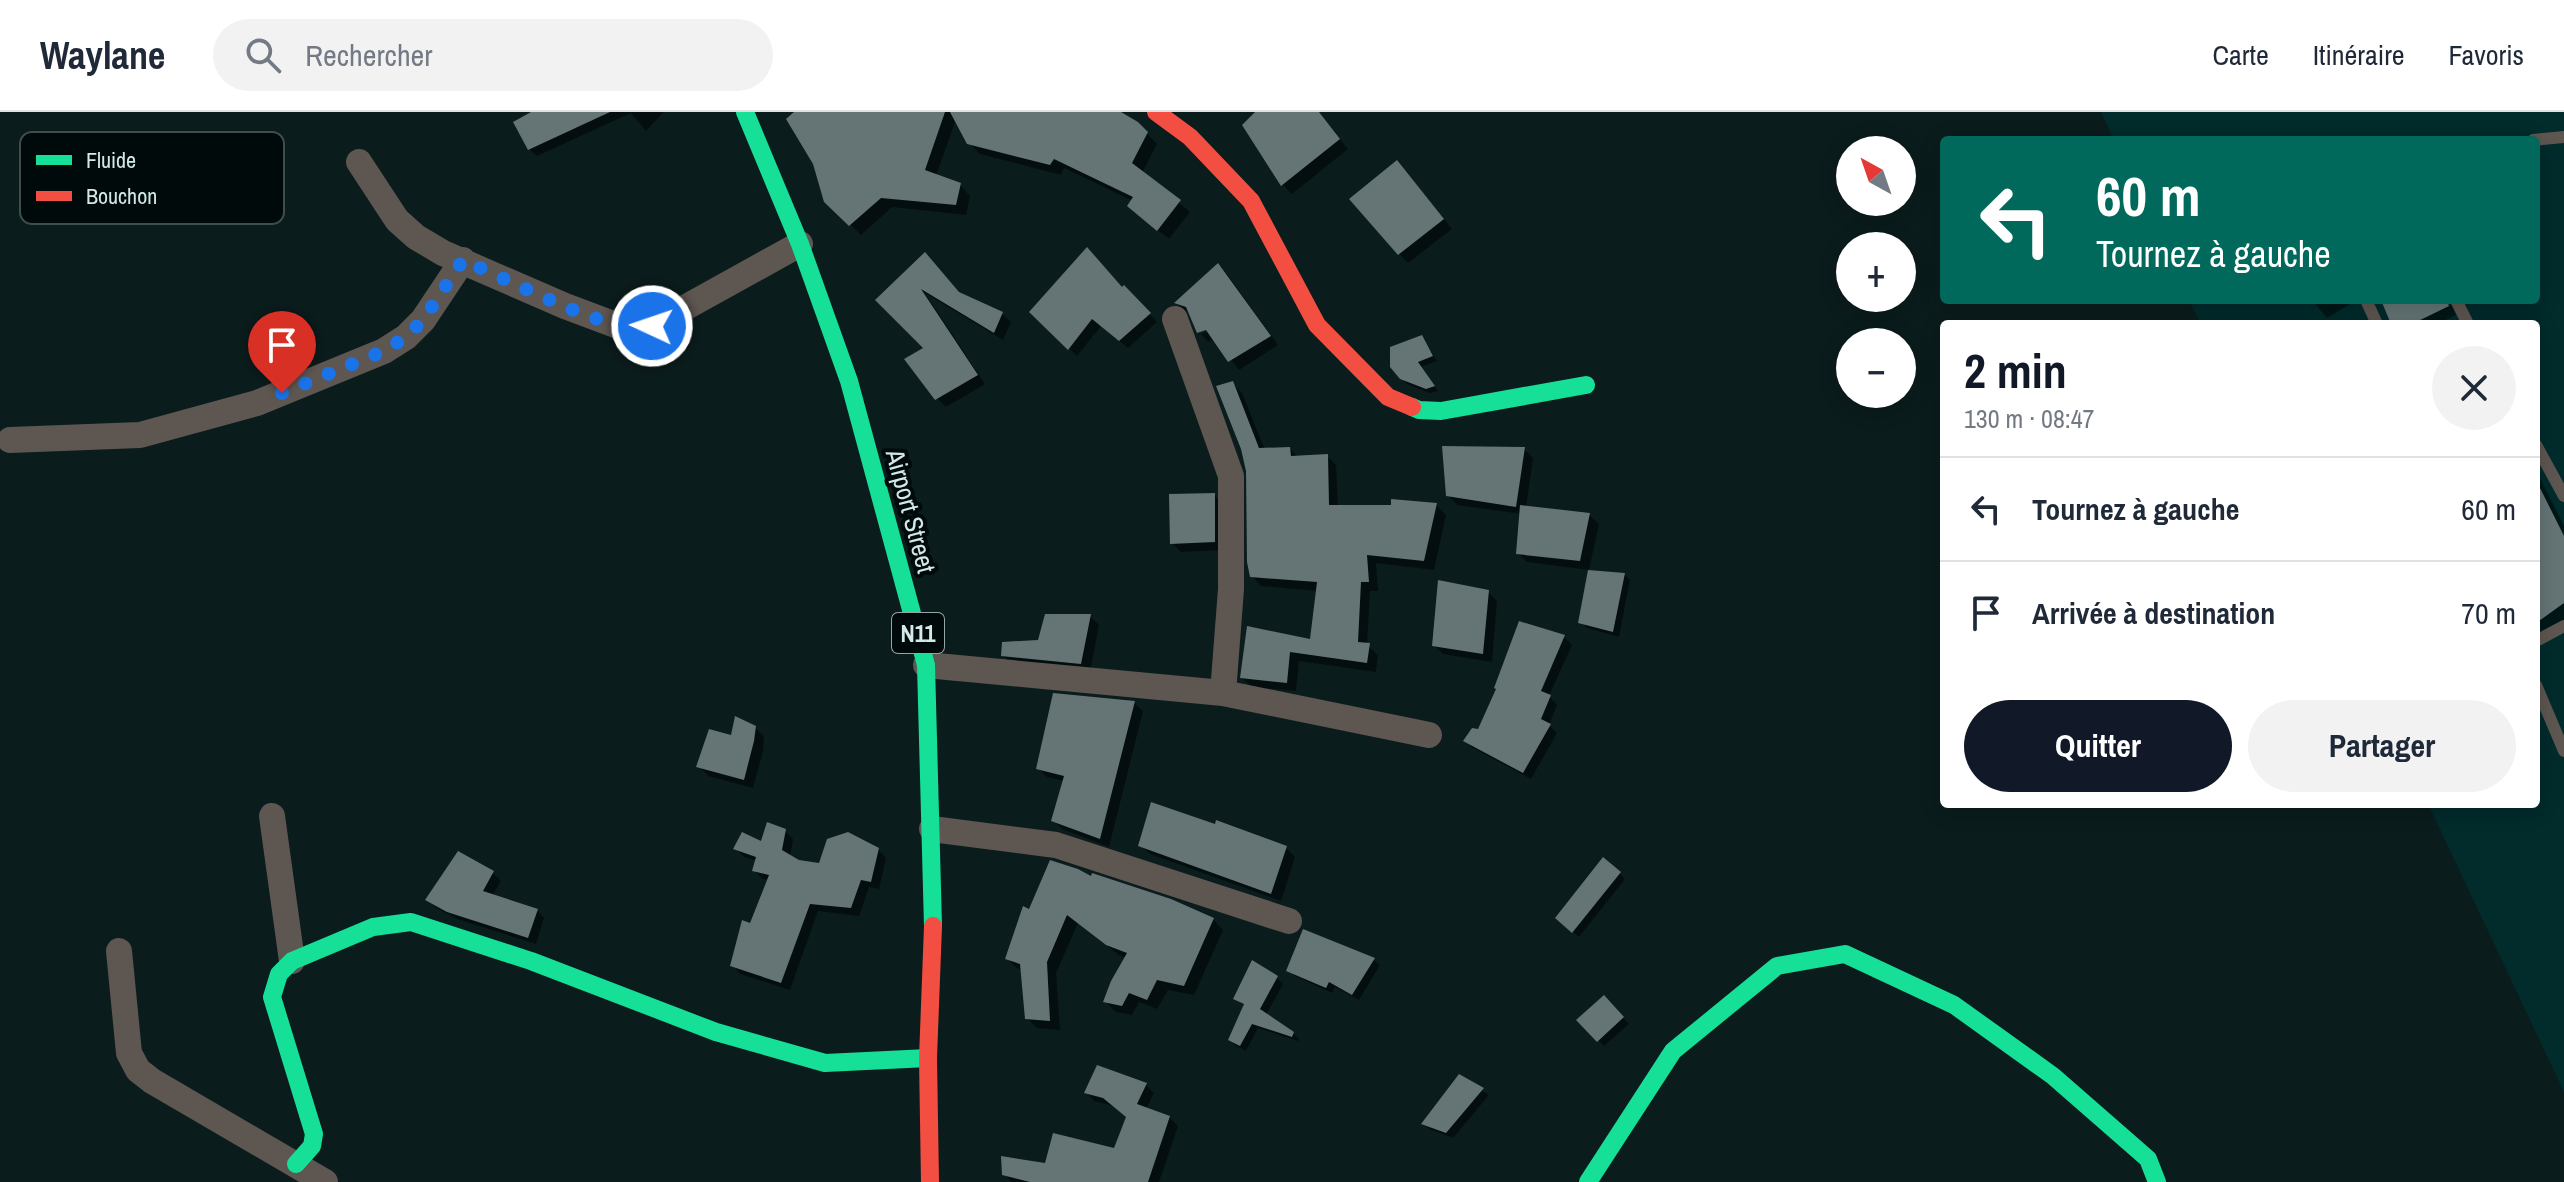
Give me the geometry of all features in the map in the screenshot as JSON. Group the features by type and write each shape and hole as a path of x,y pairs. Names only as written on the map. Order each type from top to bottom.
{"main road":[{"name":"Airport Street","path":"745,112 800,244 849,381 926,665 934,945 928,1058 930,1182"},
{"path":"1156,112 1190,137 1251,201 1317,325 1388,397 1419,410 1441,411 1586,385"},
{"path":"296,1164 312,1146 314,1134 272,997 279,974 292,961 373,927 411,922 531,961 716,1032 825,1063 928,1058"},
{"path":"1588,1182 1673,1051 1777,966 1845,954 1954,1005 2053,1076 2148,1159 2157,1182"}],"street":[{"path":"359,162 397,220 416,237 443,253 621,327 636,329 652,326 800,244"},
{"path":"10,440 140,435 257,403 384,351 406,337 423,320 463,260"},
{"path":"1175,319 1231,476 1231,589 1223,693"},
{"path":"926,665 1223,693 1429,735"},
{"path":"272,816 292,961"},
{"path":"932,829 1056,845 1289,921"},
{"path":"119,951 129,1053 138,1070 325,1182"}],"lane":[{"path":"2540,139 2564,137"},
{"path":"2540,452 2564,496"},
{"path":"2540,639 2564,626"},
{"path":"2540,694 2564,751"}],"shaded area":[{"path":"2101,112 2564,112 2564,1092 2430,808 2540,808 2540,320 2199,320 2191,304 2540,304 2540,136 2112,136"}],"building":[{"path":"531,112 610,112 528,150 513,122"},
{"path":"794,112 945,112 925,170 961,183 956,205 881,198 849,226 824,202 813,164 786,119"},
{"path":"950,112 1121,112 1148,132 1132,163 1181,200 1157,231 1127,206 1133,197 1054,159 1050,165 967,144"},
{"path":"1255,112 1319,112 1340,139 1281,186 1242,125"},
{"path":"1397,160 1444,219 1398,255 1349,199"},
{"path":"1087,247 1122,287 1124,285 1151,313 1119,341 1092,319 1068,350 1029,312"},
{"path":"925,252 959,292 1003,312 994,333 921,289 978,375 935,400 904,359 923,348 875,300"},
{"path":"1218,263 1271,336 1228,362 1206,330 1197,333 1186,307 1174,303"},
{"path":"2383,304 2449,306 2420,320 2389,320"},
{"path":"1422,335 1433,356 1418,362 1435,386 1426,389 1400,379 1390,367 1390,347"},
{"path":"1233,381 1259,448 1290,447 1291,456 1328,454 1329,505 1391,505 1391,499 1437,503 1424,561 1367,555 1369,582 1361,582 1358,642 1370,643 1367,663 1290,652 1287,683 1240,678 1247,626 1310,639 1317,582 1250,577 1247,562 1246,471 1241,449 1216,386"},
{"path":"1442,446 1525,447 1516,507 1446,496"},
{"path":"2540,488 2564,536 2564,603 2540,620"},
{"path":"1215,493 1215,542 1170,544 1169,494"},
{"path":"1520,505 1590,513 1580,561 1516,554"},
{"path":"1588,570 1625,573 1613,632 1578,623"},
{"path":"1438,580 1489,590 1483,654 1432,646"},
{"path":"1045,614 1091,614 1081,664 1001,656 1002,642 1038,640"},
{"path":"1519,621 1565,635 1541,691 1551,695 1541,719 1551,724 1523,773 1463,741 1472,728 1478,729 1496,689"},
{"path":"1053,693 1135,701 1100,839 1051,821 1064,776 1036,769"},
{"path":"735,716 756,726 744,780 696,767 709,729 731,735"},
{"path":"1151,802 1215,824 1216,820 1287,846 1271,894 1138,846"},
{"path":"767,822 786,829 782,850 799,860 819,863 827,839 848,832 879,848 871,882 861,880 851,908 810,904 781,983 730,966 742,920 750,923 769,875 752,871 756,857 733,849 742,832 761,841"},
{"path":"458,851 494,871 483,891 538,909 528,938 447,912 425,900"},
{"path":"1603,857 1621,872 1572,933 1555,918"},
{"path":"1050,860 1091,876 1092,873 1171,899 1214,918 1184,986 1157,980 1147,1000 1129,993 1122,1006 1103,1002 1127,953 1106,945 1067,915 1047,962 1050,1021 1025,1019 1020,964 1005,959 1023,906 1029,909"},
{"path":"1303,929 1375,958 1352,995 1329,982 1326,988 1286,971"},
{"path":"1252,960 1278,976 1260,1009 1294,1032 1292,1037 1252,1024 1240,1046 1228,1040 1244,1004 1233,999"},
{"path":"1604,995 1624,1017 1597,1042 1576,1020"},
{"path":"1097,1065 1147,1083 1137,1104 1170,1116 1148,1182 1030,1182 1002,1175 1001,1156 1045,1163 1053,1133 1114,1148 1126,1117 1103,1098 1084,1093"},
{"path":"1459,1074 1484,1088 1446,1133 1421,1124"}],"traffic: fast":[{"path":"745,112 800,244 849,381 926,665 933,926"},
{"path":"1412,407 1441,411 1586,385"},
{"path":"296,1164 312,1146 314,1134 272,997 279,974 292,961 373,927 411,922 531,961 716,1032 825,1063 928,1058"},
{"path":"1588,1182 1673,1051 1777,966 1845,954 1954,1005 2053,1076 2148,1159 2157,1182"}],"traffic: jam":[{"path":"1156,112 1190,137 1251,201 1317,325 1388,397 1412,407"},
{"path":"930,1182 928,1058 933,926"}],"route":[{"path":"282,393 384,351 406,337 423,320 463,260 565,306 621,327 636,329 652,326"}]}
